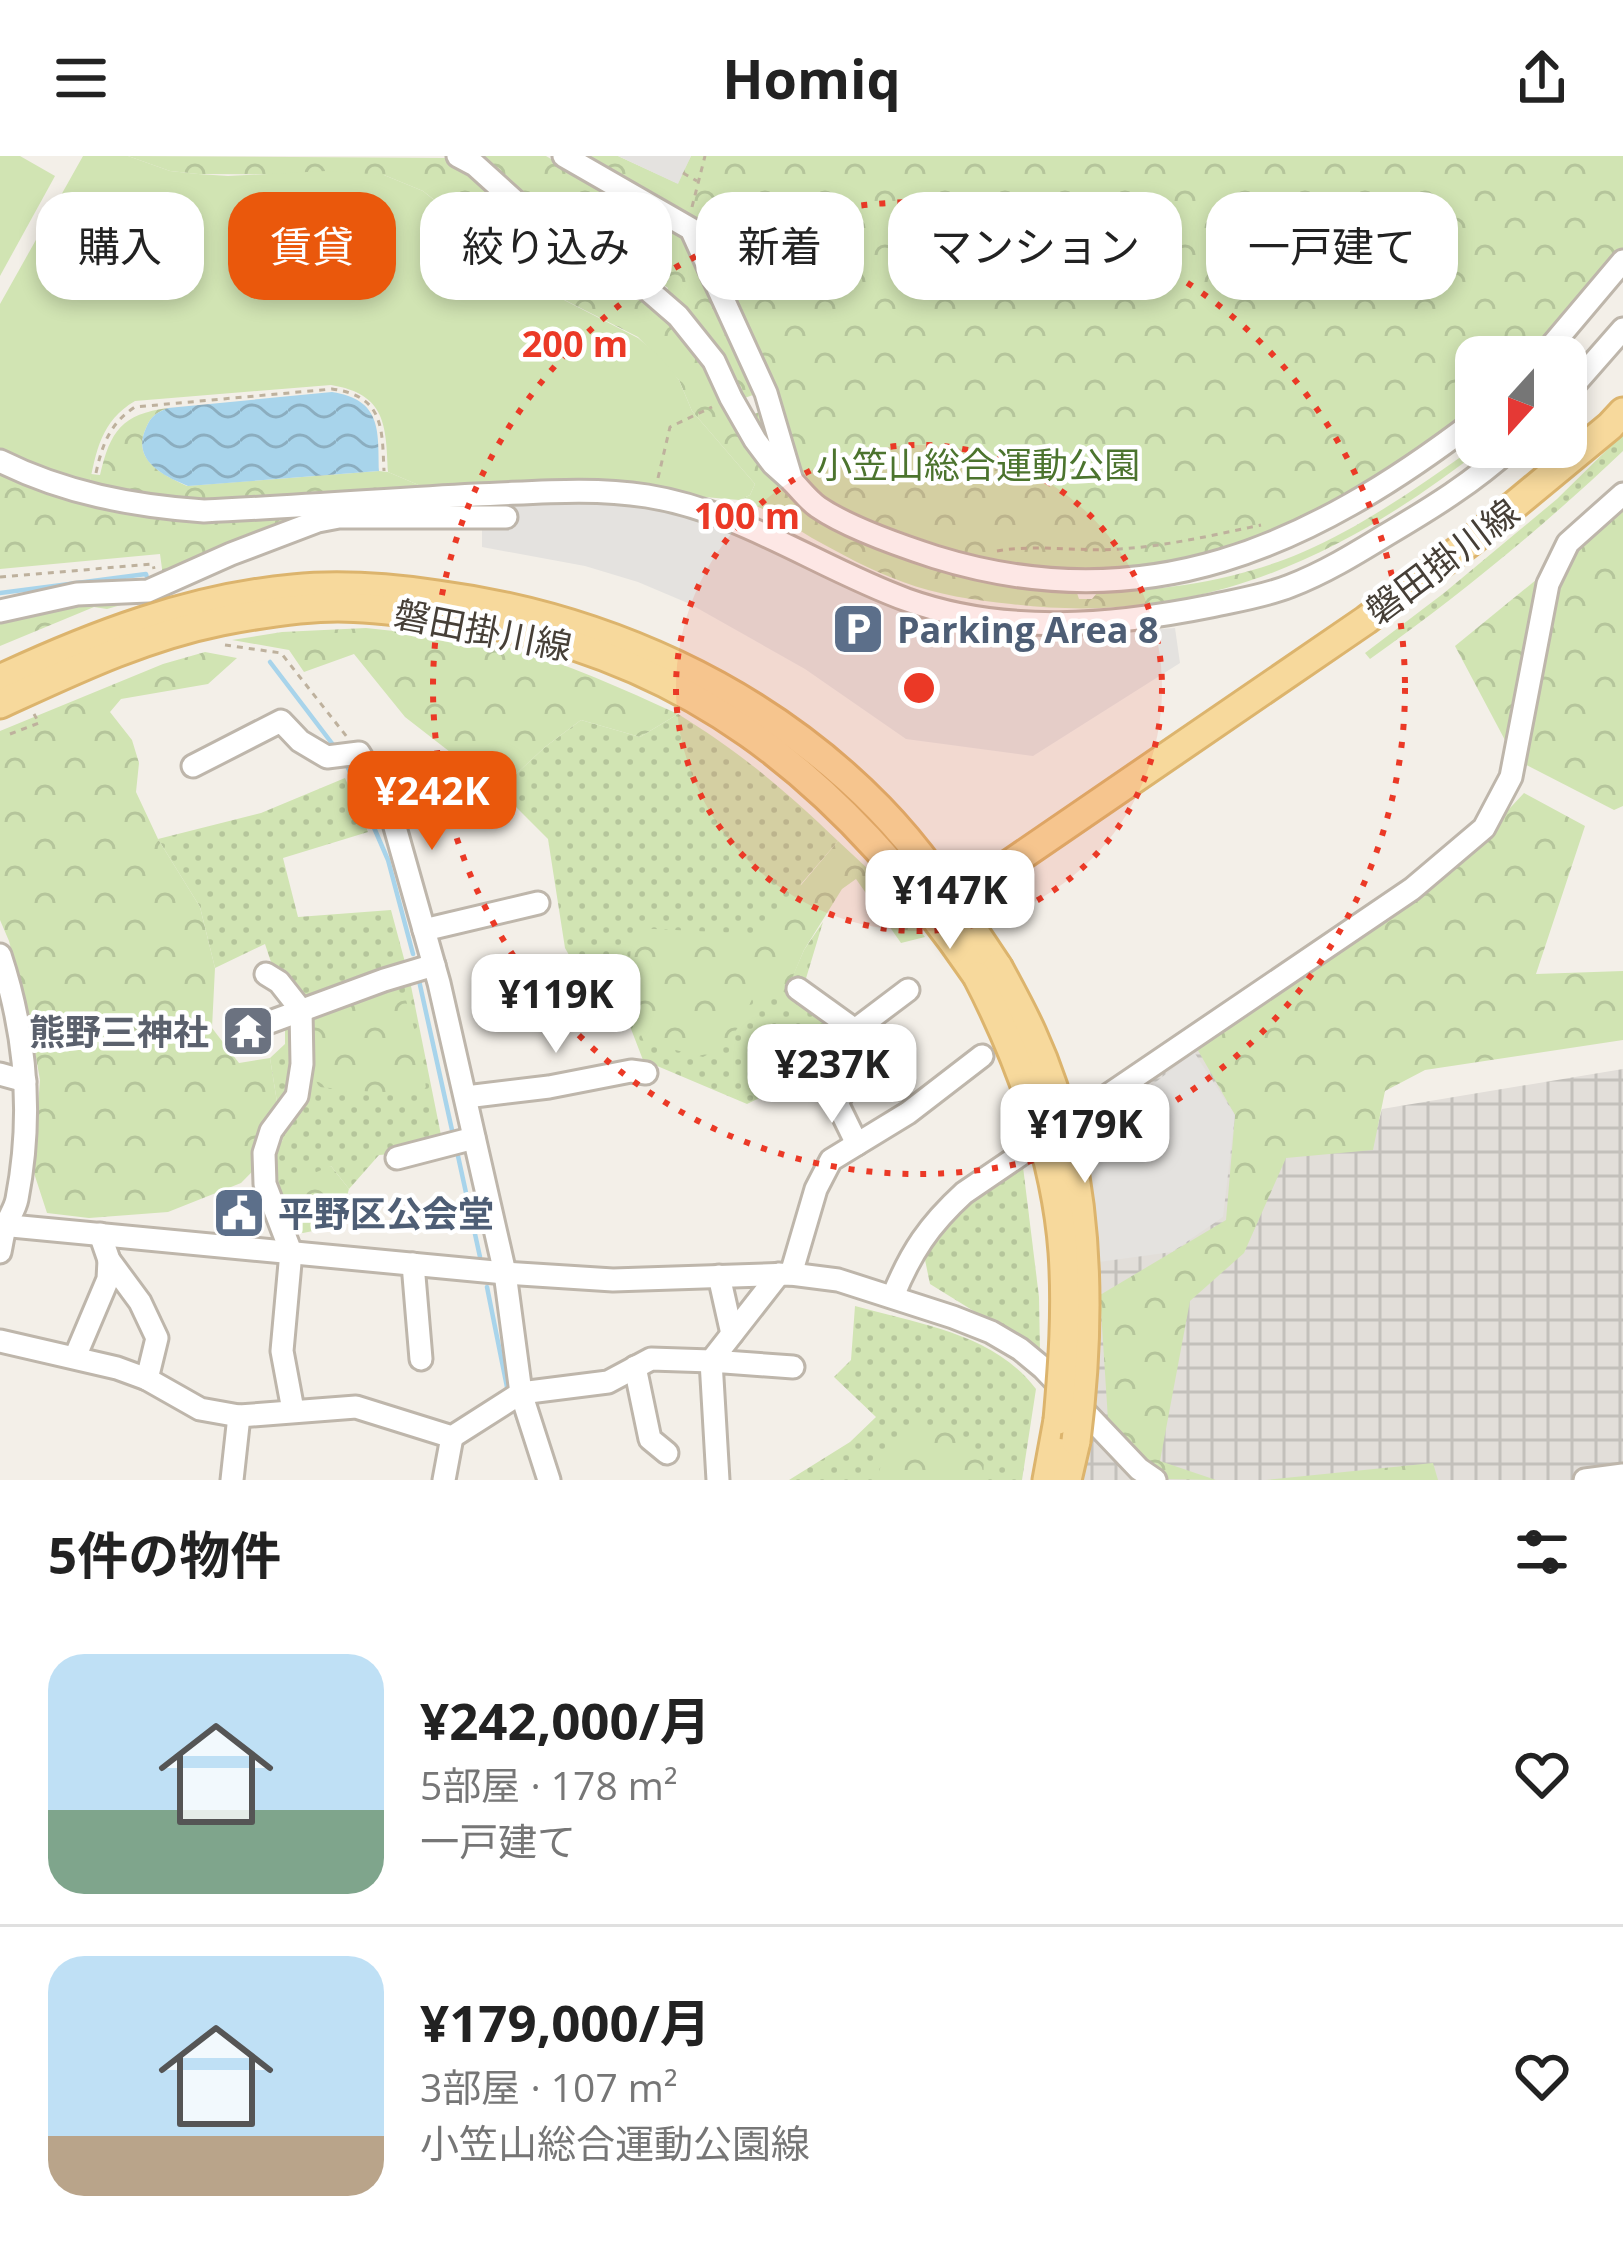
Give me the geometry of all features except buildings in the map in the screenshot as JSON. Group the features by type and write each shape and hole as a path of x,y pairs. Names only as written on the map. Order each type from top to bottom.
{"main road":[{"name":"磐田掛川線","path":"945,908 1366,620 1471,542 1623,412"},
{"name":"磐田掛川線","path":"0,680 57,652 157,617 294,589 404,590 564,620 660,657 799,737 916,848 945,908"},
{"name":"磐田掛川線","path":"0,704 111,653 219,622 337,607 508,627 607,656 700,702 784,757 945,908"},
{"path":"945,908 988,972 1056,1203 1063,1250 1067,1480"},
{"path":"1047,1480 1067,1431"}],"street":[{"path":"458,156 476,165 560,242 648,290 678,316 714,361 731,398 773,464 816,506 918,551 982,571 1036,579 1111,581 1227,561 1284,539 1364,496 1455,436"},
{"path":"564,156 691,229 766,393 792,481"},
{"path":"1560,336 1623,261"},
{"path":"1587,370 1623,329"},
{"path":"0,461 109,499 204,511 548,490 653,497 730,519 910,601 977,618 1047,623 1099,623 1190,610 1291,586 1419,515 1487,468"},
{"path":"892,1295 915,1246 964,1193 1412,890 1484,828 1511,777 1548,584 1568,543 1623,494"},
{"path":"0,611 77,594 155,589 231,554 339,517 506,517"},
{"path":"193,766 281,721 300,741 327,757 359,753 379,786 434,965 505,1273 521,1394 549,1480"},
{"path":"424,930 538,903"},
{"path":"0,955 18,1016 25,1081 16,1206 3,1225 0,1252"},
{"path":"270,1022 434,965"},
{"path":"266,974 279,982 301,1010 297,1096 271,1131 264,1153 265,1184 291,1252 282,1351 292,1410"},
{"path":"797,989 855,1030"},
{"path":"855,1030 908,990"},
{"path":"855,1030 853,1076 837,1103 857,1144"},
{"path":"718,1480 711,1361 785,1274 831,1160 908,1113 982,1056"},
{"path":"466,1097 646,1072"},
{"path":"0,1073 25,1081"},
{"path":"397,1158 474,1138"},
{"path":"3,1225 505,1273 614,1280 785,1274 838,1280 991,1332 1020,1349 1155,1480"},
{"path":"100,1234 109,1260 140,1302 157,1338 147,1379"},
{"path":"75,1357 108,1279 109,1260"},
{"path":"413,1264 421,1359"},
{"path":"719,1276 732,1334"},
{"path":"0,1343 117,1368 200,1408 239,1416 356,1407 452,1437"},
{"path":"443,1480 452,1437 521,1394 608,1382 651,1359 793,1367"},
{"path":"635,1367 650,1439 667,1453"},
{"path":"232,1480 239,1416"},
{"path":"1585,1480 1623,1475"}],"path":[{"path":"691,229 689,218 705,156"},
{"path":"683,173 699,182"},
{"path":"94,481 111,427 135,407 332,388 363,399 380,419 384,471"},
{"path":"653,497 670,428 731,398"},
{"path":"982,571 985,560 1010,549 1118,550 1264,524"},
{"path":"0,577 153,564 155,589"},
{"path":"194,628 221,632 224,644 281,653 359,753"},
{"path":"10,734 38,723 34,712"}],"shaded area":[{"path":"618,156 691,156 678,184"},
{"name":"Parking Area 8","path":"606,502 675,513 728,529 857,593 962,626 1053,636 1175,628 1180,663 1033,756 906,739 805,669 690,604 585,566 482,547 482,507"},
{"path":"1223,1028 1372,1147 1382,1109 1623,1069 1623,1480 1081,1480 1099,1262 1080,1130"},
{"path":"1194,1052 1235,1115 1223,1217 1172,1252 1099,1262 1087,1136"}],"green space":[{"path":"0,156 20,156 55,176 46,192 36,192 36,211 0,276"},
{"path":"83,156 128,156 170,171 228,176 326,171 384,175 423,191 420,300 564,300 638,338 679,380 692,411 755,484 750,495 739,500 648,486 428,489 388,472 384,426 373,404 349,389 331,385 135,401 107,428 89,487 0,451 0,304 36,240 36,300 204,300 204,192 63,192"},
{"path":"128,156 445,158 498,192 424,192 384,175 170,171"},
{"path":"475,156 546,156 607,192 514,192"},
{"name":"小笠山総合運動公園","path":"577,156 618,156 677,183 691,156 1623,156 1623,271 1567,336 1455,336 1455,443 1328,526 1108,581 970,557 877,528 832,506 812,489 798,467 778,394 734,300 864,300 864,192 696,192 696,225 672,211 672,192 639,192"},
{"path":"672,231 688,240 696,257 696,300 716,300 754,379 777,459 748,416 760,412 753,395 739,400 667,300 672,300"},
{"path":"565,300 648,300 660,309 698,350 759,459 929,564 1016,587 1077,593 1079,599 1253,570 1348,530 1455,461 1456,468 1376,522 1320,552 1204,594 1143,605 1078,608 970,599 903,582 868,567 739,500 750,495 755,484 692,411 679,380 638,337"},
{"path":"168,408 150,421 143,449 152,465 187,486 379,471 428,489 236,502 171,501 89,487 91,474 100,475 108,447 121,427 139,415"},
{"path":"1623,434 1623,451 1562,507 1370,659 1365,653 1557,499"},
{"path":"0,472 68,499 140,516 202,521 300,519 163,576 160,554 0,569"},
{"path":"1623,509 1623,806 1614,810 1515,759 1455,646"},
{"path":"142,599 107,609 94,607 0,646 0,619 63,604"},
{"path":"366,628 468,639 522,652 678,714 640,737 581,720 499,790 405,717 354,654 304,672 289,650 232,640"},
{"path":"205,652 237,658 208,684 121,699 110,712 132,740 139,763 136,792 158,839 200,907 215,968 212,1028 239,1063 270,1058 283,1140 241,1183 168,1212 89,1218 47,1213 33,1170 40,1080 30,1024 0,920 0,731 163,664"},
{"path":"678,714 762,773 838,841 801,884 791,980 823,922 804,985 867,1027 847,1055 747,1104 643,1060 626,1016 588,1023 581,976 565,948 548,839 499,790 581,720 640,737"},
{"path":"345,778 368,832 283,858 298,917 391,910 444,1150 379,1155 349,1189 331,1166 278,1202 265,1159 283,1140 270,1058 285,1044 285,1004 265,944 215,968 200,907 158,839 261,813"},
{"path":"1524,793 1585,826 1536,974 1623,971 1623,1040 1425,1070 1385,1091 1373,1150 1286,1158 1244,1253 1190,1301 1160,1461 1216,1480 1167,1479 1108,1420 1100,1295 1226,1220 1235,1115 1196,1047 1453,869"},
{"path":"838,841 881,881 925,937 901,943 856,879 842,889 781,994 755,993 736,1031 723,1045 703,1057 644,1042 626,998 633,928 760,934"},
{"path":"404,993 426,1088 408,1095 319,1087 309,1045 324,1005"},
{"path":"331,1166 349,1189 338,1226 303,1233 286,1226 278,1202 290,1183"},
{"path":"1023,1167 1039,1297 1040,1352 930,1284 924,1255 955,1213"},
{"path":"855,1306 953,1333 1019,1370 1036,1389 1022,1480 789,1480 850,1442 876,1417 834,1377 851,1360"},
{"path":"940,1425 967,1441 984,1460 983,1480 876,1480 883,1460 907,1431"},
{"path":"1433,1463 1438,1480 1266,1480"}],"water":[{"path":"332,392 369,410 377,430 379,471 188,486 160,472 143,449 150,421 168,408"}],"waterway":[{"path":"0,593 146,574 148,581"},
{"path":"270,662 334,746"},
{"path":"346,763 388,860 413,954"},
{"path":"418,976 452,1130"},
{"path":"458,1156 480,1257"},
{"path":"487,1287 508,1392"},
{"path":"515,1411 531,1457"}],"place":[{"name":"Parking Area 8","path":"858,629"},
{"name":"熊野三神社","path":"248,1031"},
{"name":"平野区公会堂","path":"239,1213"}]}
